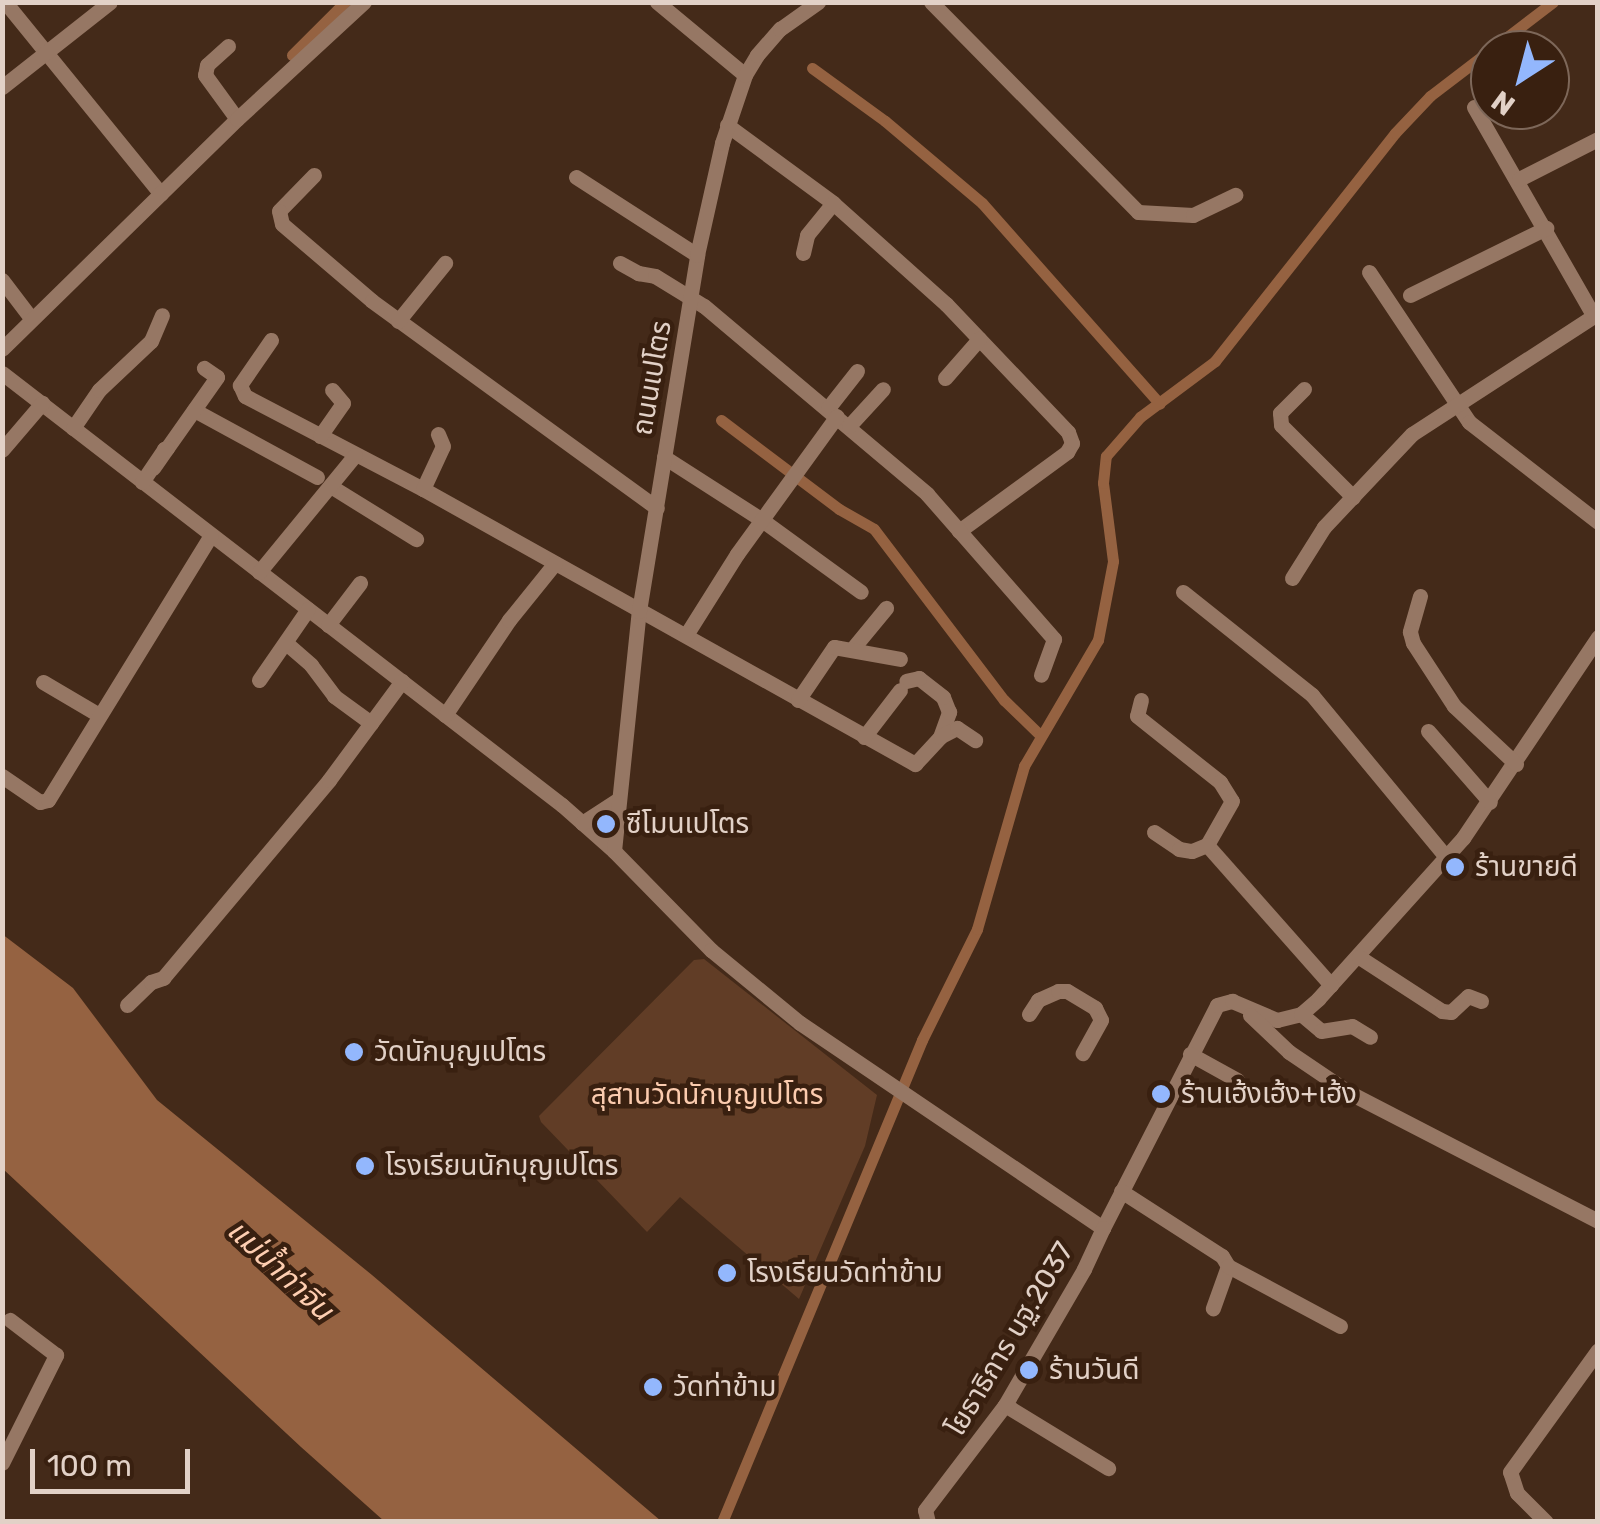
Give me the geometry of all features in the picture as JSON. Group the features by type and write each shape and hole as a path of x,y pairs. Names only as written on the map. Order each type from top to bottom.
{"street":[{"path":"5,2 161,194"},
{"path":"76,2 89,18"},
{"path":"2,87 110,2"},
{"path":"2,350 30,318 364,2"},
{"path":"657,2 745,75"},
{"path":"930,2 1138,212 1193,215 1235,195"},
{"name":"ถนนเปโตร","path":"614,851 639,610 697,255 727,126 745,75 768,40 809,5"},
{"path":"228,46 207,65 205,75 237,120"},
{"path":"727,126 833,203 980,339 1068,432 1072,443 1067,452 959,532"},
{"path":"1292,578 1324,527 1412,434 1596,314 1489,130"},
{"path":"1519,178 1598,139"},
{"path":"314,175 286,203 278,217 398,320 656,508"},
{"path":"576,176 697,255"},
{"path":"803,252 807,235 833,203"},
{"path":"1410,295 1546,228"},
{"path":"398,320 444,263"},
{"path":"620,263 638,273 655,276 692,298 927,494 1054,639 1041,675"},
{"path":"1369,272 1454,405 1497,445 1598,522"},
{"path":"2,280 30,318"},
{"path":"73,428 99,390 151,341 162,314"},
{"path":"945,378 980,339"},
{"path":"271,340 240,385 241,393 423,489 864,737 915,764 940,736 948,718 943,697 919,678 903,686 864,737"},
{"path":"142,482 218,377 204,368"},
{"path":"686,636 762,520 838,417 857,371"},
{"path":"2,373 582,822 725,962 864,1068 1102,1228"},
{"path":"838,417 884,388"},
{"path":"1304,389 1280,413 1281,425 1353,497"},
{"path":"320,436 343,403 343,398 332,390"},
{"path":"2,450 42,403"},
{"path":"194,410 318,477"},
{"path":"423,489 443,446 438,434"},
{"path":"259,572 356,455"},
{"path":"664,457 762,520 861,592"},
{"path":"332,487 416,539"},
{"path":"2,776 40,802 48,800 210,534"},
{"path":"445,715 510,620 556,564"},
{"path":"328,625 360,583"},
{"path":"1184,592 1312,695 1446,857"},
{"path":"1420,596 1410,632 1413,644 1454,706 1516,764"},
{"path":"853,648 886,608"},
{"path":"259,680 308,610"},
{"path":"1246,1010 1277,1020 1301,1014 1359,957 1490,802 1598,637"},
{"path":"286,642 311,665 334,696 371,723"},
{"path":"798,700 827,654 840,646 900,659"},
{"path":"128,1004 151,982 163,978 402,681"},
{"path":"43,682 99,715"},
{"path":"1141,700 1137,716 1220,782 1232,801 1207,845 1192,851 1179,849 1154,832"},
{"path":"940,736 957,728 975,740"},
{"path":"1428,731 1490,802"},
{"path":"582,822 619,799"},
{"path":"1207,845 1331,985"},
{"path":"1359,957 1442,1011 1451,1012 1468,996 1481,1001"},
{"path":"1029,1014 1038,1000 1058,991 1067,991 1095,1008 1101,1020 1083,1053"},
{"name":"โยธาธิการ นฐ.2037","path":"928,1522 925,1510 970,1456 1005,1405 1084,1269 1217,1005 1232,1001 1246,1010"},
{"path":"1246,1010 1289,1052 1348,1092 1598,1221"},
{"path":"1301,1014 1320,1031 1352,1026 1370,1037"},
{"path":"1190,1054 1236,1080"},
{"path":"1121,1191 1214,1247 1228,1266 1340,1326"},
{"path":"1213,1308 1228,1266"},
{"path":"2,1463 56,1355 10,1320"},
{"path":"1546,1522 1517,1494 1510,1472 1598,1350"},
{"path":"1005,1405 1108,1468"}],"green space":[{"name":"สุสานวัดนักบุญเปโตร","path":"704,959 877,1095 865,1146 799,1299 680,1197 647,1232 539,1116 694,960"}],"water":[{"name":"แม่น้ำท่าจีน","path":"2,934 73,988 157,1100 372,1275 661,1521 384,1521 3,1169"}],"waterway":[{"path":"292,55 345,2"},
{"path":"722,1522 922,1040 977,929 1024,766 1098,640 1113,561 1103,483 1106,456 1140,417 1215,361 1395,133 1430,96 1553,2"},
{"path":"812,68 885,121 982,203 1160,404"},
{"path":"721,420 839,509 874,529 1004,700 1039,734"}],"place":[{"name":"ซีโมนเปโตร","path":"606,824"},
{"name":"ร้านขายดี","path":"1455,867"},
{"name":"วัดนักบุญเปโตร","path":"354,1052"},
{"name":"ร้านเฮ้งเฮ้ง+เฮ้ง","path":"1161,1094"},
{"name":"โรงเรียนนักบุญเปโตร","path":"365,1166"},
{"name":"โรงเรียนวัดท่าข้าม","path":"727,1273"},
{"name":"ร้านวันดี","path":"1029,1370"},
{"name":"วัดท่าข้าม","path":"653,1387"}]}
